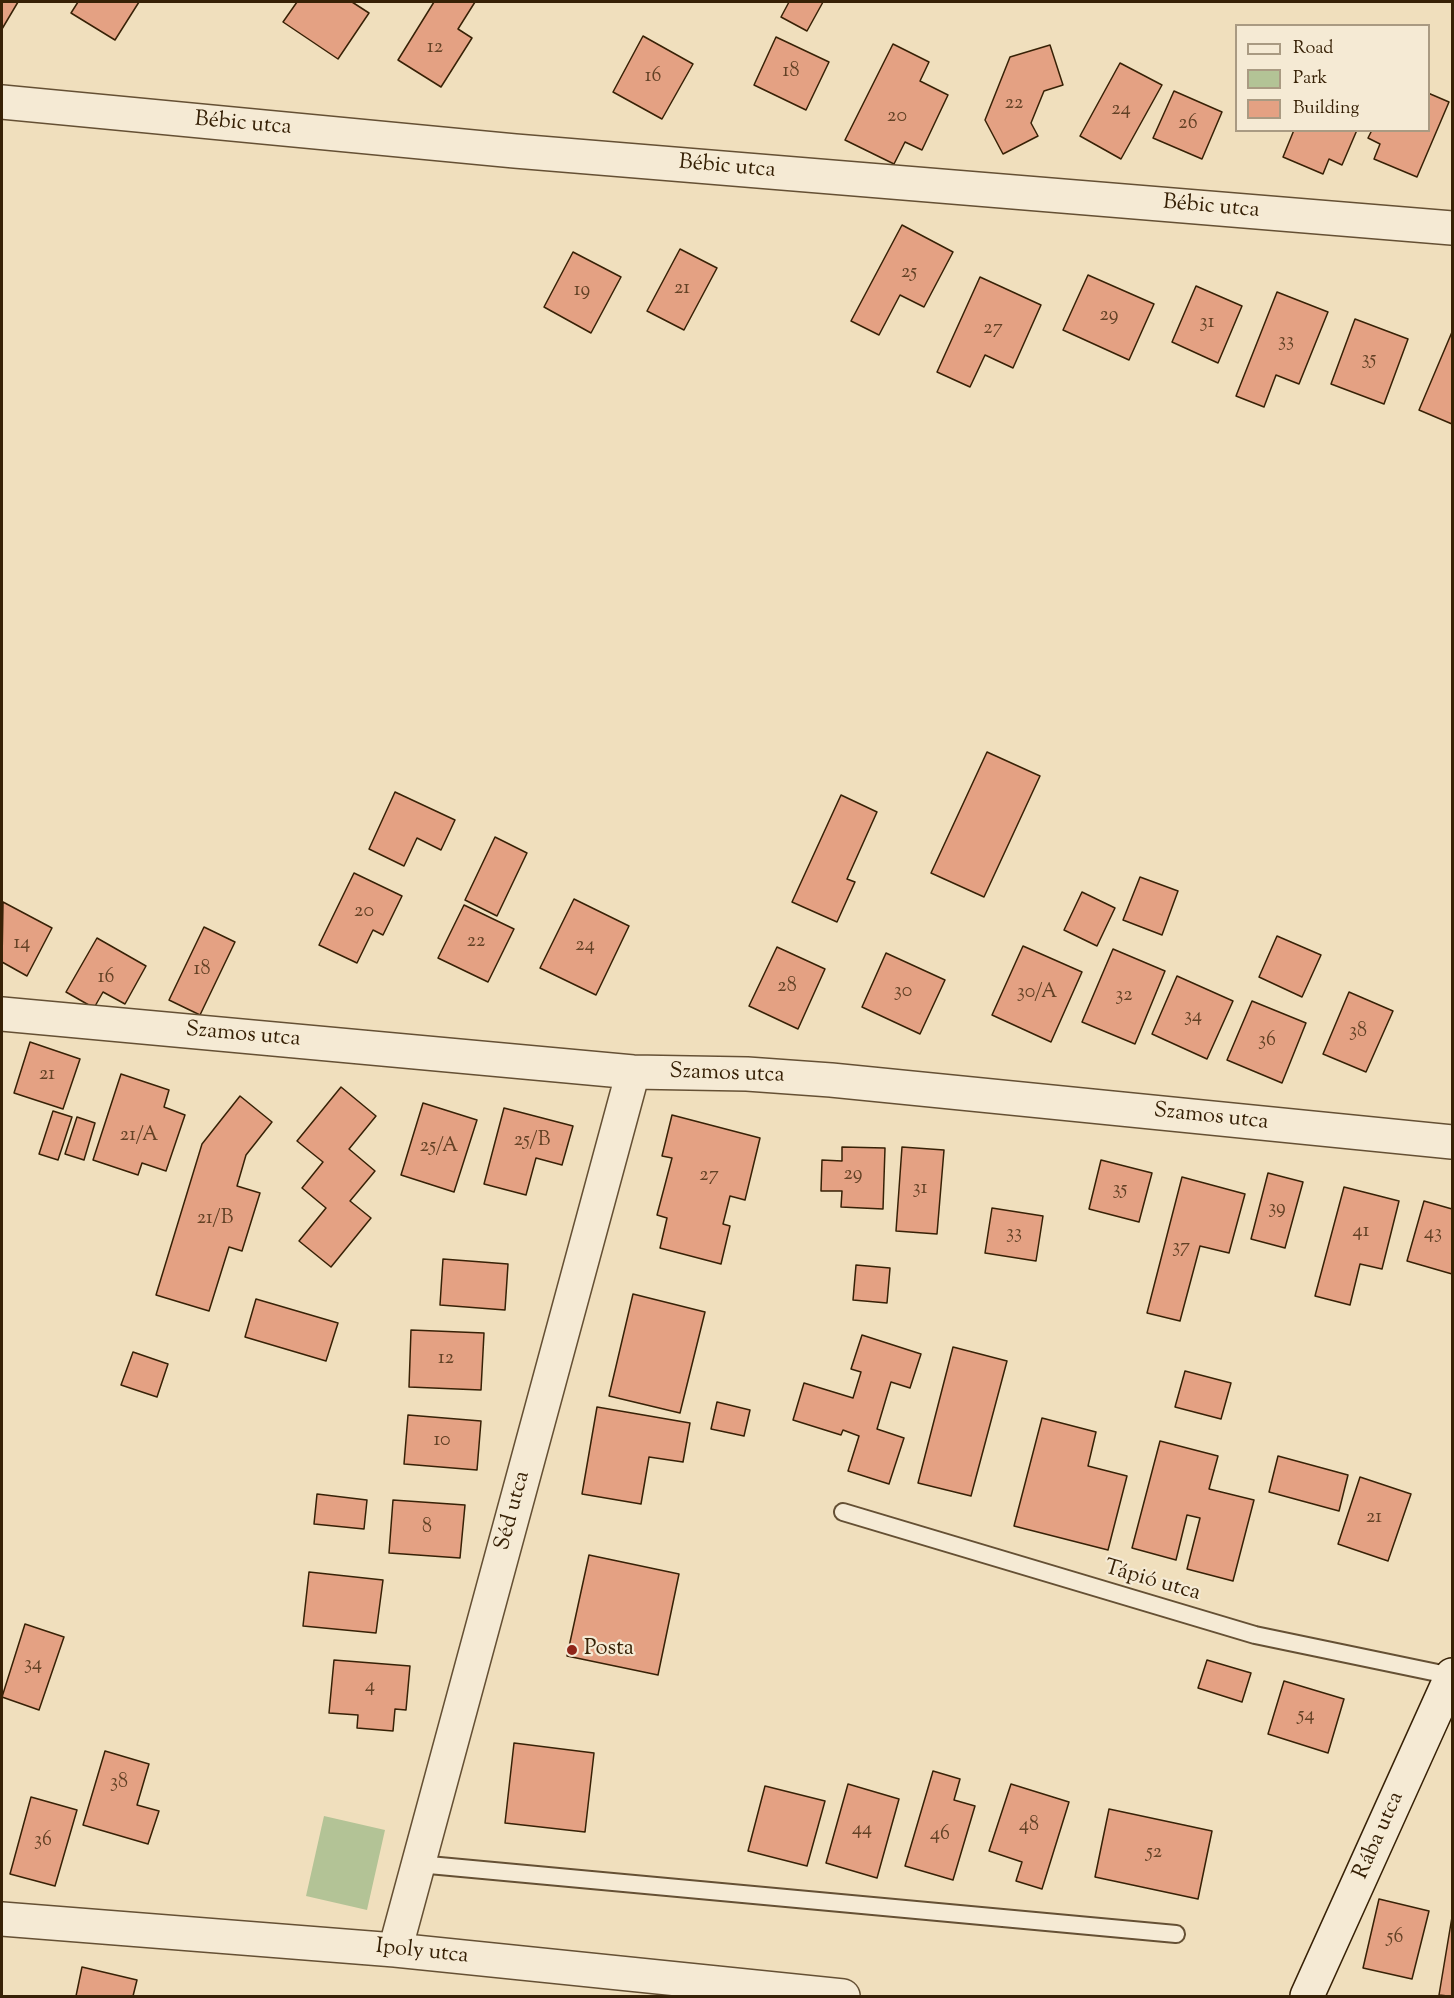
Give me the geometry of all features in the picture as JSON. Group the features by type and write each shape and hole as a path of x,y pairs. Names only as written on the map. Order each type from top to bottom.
{"street":[{"name":"Bébic utca","path":"2,102 515,151 1452,228"},
{"name":"Szamos utca","path":"2,1014 633,1072 747,1074 831,1080 1452,1142"},
{"name":"Séd utca","path":"394,1950 633,1072"},
{"name":"Rába utca","path":"1307,1996 1452,1675"},
{"name":"Ipoly utca","path":"2,1919 394,1950 843,1996"}],"lane":[{"name":"Tápió utca","path":"843,1512 1255,1635 1452,1675"},
{"path":"418,1864 1176,1934"}],"green space":[{"path":"324,1816 385,1830 367,1910 306,1896"}],"building":[{"path":"2,2 18,2 2,29"},
{"path":"78,2 139,2 115,40 71,13"},
{"path":"297,2 352,2 369,13 338,59 283,22"},
{"path":"434,2 475,2 458,29 472,38 441,87 398,60"},
{"path":"789,2 823,2 807,31 781,17"},
{"path":"643,36 693,64 662,119 613,92"},
{"path":"776,37 829,62 806,110 754,85"},
{"path":"893,44 929,62 920,81 948,95 922,150 905,142 894,164 845,140"},
{"path":"1050,45 1063,85 1044,91 1031,123 1038,136 1003,154 985,120 1010,57"},
{"path":"1120,63 1162,85 1121,159 1080,136"},
{"path":"1174,91 1222,112 1202,159 1153,138"},
{"path":"1430,94 1449,102 1417,177 1374,159 1380,144 1368,138 1371,132 1430,132"},
{"path":"1293,132 1356,132 1342,165 1329,159 1323,174 1283,157"},
{"path":"902,225 953,252 924,307 900,295 879,335 851,321"},
{"path":"680,249 717,268 684,330 647,311"},
{"path":"573,252 621,277 591,333 544,307"},
{"path":"1088,275 1154,304 1129,360 1063,330"},
{"path":"980,277 1041,305 1013,368 985,355 970,387 937,372"},
{"path":"1196,286 1242,306 1218,363 1172,342"},
{"path":"1277,292 1328,312 1299,384 1276,375 1264,407 1236,396"},
{"path":"1355,319 1408,339 1384,404 1331,384"},
{"path":"1452,332 1452,424 1419,410"},
{"path":"987,752 1040,776 984,897 931,873"},
{"path":"395,792 455,820 441,850 417,838 404,866 369,849"},
{"path":"841,795 877,812 847,879 855,882 837,922 792,902"},
{"path":"495,837 527,853 497,916 465,900"},
{"path":"354,873 402,896 383,935 373,930 357,963 319,945"},
{"path":"1140,877 1178,891 1162,935 1123,920"},
{"path":"1082,892 1115,908 1097,946 1064,930"},
{"path":"574,899 629,926 596,995 540,968"},
{"path":"3,902 52,928 27,976 2,962"},
{"path":"464,905 514,929 488,982 438,958"},
{"path":"204,927 235,942 200,1015 169,1000"},
{"path":"1277,936 1321,955 1302,997 1259,977"},
{"path":"97,938 146,966 125,1004 103,992 94,1008 66,992"},
{"path":"1023,946 1082,972 1051,1042 992,1015"},
{"path":"777,947 825,969 798,1029 749,1006"},
{"path":"1113,949 1165,971 1135,1044 1082,1022"},
{"path":"886,953 945,980 920,1034 862,1007"},
{"path":"1177,976 1233,1001 1207,1059 1152,1034"},
{"path":"1349,992 1393,1011 1366,1072 1323,1054"},
{"path":"1252,1001 1306,1023 1282,1083 1227,1060"},
{"path":"30,1042 80,1059 63,1109 14,1093"},
{"path":"121,1074 169,1090 164,1107 185,1115 166,1171 142,1163 138,1175 93,1160"},
{"path":"341,1087 376,1116 349,1149 375,1171 350,1201 371,1218 331,1267 299,1241 326,1208 302,1188 323,1162 297,1141"},
{"path":"240,1096 272,1122 246,1155 237,1186 260,1193 242,1251 229,1247 209,1311 156,1295 202,1144"},
{"path":"423,1103 477,1120 454,1192 401,1175"},
{"path":"504,1108 573,1126 562,1165 536,1158 526,1195 484,1184"},
{"path":"53,1111 72,1117 58,1160 39,1154"},
{"path":"672,1115 760,1138 745,1200 730,1196 723,1224 730,1226 721,1264 660,1248 667,1218 657,1215 672,1158 662,1156"},
{"path":"77,1117 95,1123 84,1160 65,1154"},
{"path":"842,1147 885,1148 883,1209 841,1207 842,1191 821,1191 822,1160 842,1161"},
{"path":"902,1147 944,1150 937,1234 896,1231"},
{"path":"1101,1160 1152,1173 1139,1222 1089,1209"},
{"path":"1268,1173 1303,1182 1285,1248 1251,1239"},
{"path":"1182,1177 1245,1194 1229,1253 1200,1246 1180,1321 1147,1313"},
{"path":"1344,1187 1399,1201 1382,1269 1360,1264 1350,1305 1315,1296"},
{"path":"1424,1201 1452,1209 1452,1274 1407,1261"},
{"path":"992,1208 1043,1216 1036,1261 985,1253"},
{"path":"443,1259 508,1264 505,1310 440,1305"},
{"path":"856,1265 890,1268 887,1303 853,1300"},
{"path":"633,1294 705,1312 680,1413 609,1396"},
{"path":"256,1299 338,1323 326,1361 245,1337"},
{"path":"411,1330 484,1333 481,1390 409,1387"},
{"path":"862,1335 921,1354 910,1388 891,1382 877,1429 904,1438 889,1484 848,1471 859,1436 843,1430 841,1435 793,1420 804,1383 853,1398 861,1372 851,1369"},
{"path":"953,1347 1007,1361 971,1496 918,1483"},
{"path":"133,1352 168,1364 157,1397 121,1385"},
{"path":"1185,1371 1231,1383 1221,1419 1175,1407"},
{"path":"717,1402 750,1410 744,1436 711,1429"},
{"path":"597,1407 690,1423 683,1462 649,1457 641,1504 582,1494"},
{"path":"408,1415 481,1421 477,1470 404,1464"},
{"path":"1042,1418 1096,1432 1088,1466 1127,1476 1108,1550 1014,1526"},
{"path":"1160,1441 1218,1456 1209,1489 1254,1500 1233,1581 1187,1569 1200,1518 1187,1515 1176,1560 1132,1548"},
{"path":"1278,1456 1348,1475 1339,1511 1269,1492"},
{"path":"1360,1477 1411,1494 1388,1561 1338,1544"},
{"path":"317,1494 367,1500 364,1529 314,1524"},
{"path":"393,1500 465,1505 460,1558 389,1553"},
{"path":"589,1555 679,1574 658,1675 567,1656"},
{"path":"309,1572 383,1580 376,1633 303,1626"},
{"path":"25,1624 64,1637 39,1710 2,1697"},
{"path":"334,1660 410,1666 406,1710 395,1709 393,1731 357,1728 358,1715 329,1713"},
{"path":"1207,1660 1251,1673 1242,1702 1198,1688"},
{"path":"1284,1681 1344,1699 1328,1753 1268,1734"},
{"path":"514,1743 594,1753 585,1832 505,1823"},
{"path":"105,1751 149,1764 137,1805 159,1811 148,1844 83,1825"},
{"path":"933,1771 960,1779 954,1800 975,1806 953,1880 905,1866"},
{"path":"848,1784 899,1799 877,1878 826,1863"},
{"path":"1011,1784 1069,1802 1042,1889 1016,1881 1022,1862 989,1851"},
{"path":"765,1786 825,1801 807,1866 748,1851"},
{"path":"31,1797 77,1810 55,1886 10,1874"},
{"path":"1109,1809 1212,1831 1198,1899 1095,1877"},
{"path":"1379,1899 1429,1911 1412,1979 1363,1968"},
{"path":"1452,1917 1452,1996 1448,1996 1439,1995"},
{"path":"82,1967 137,1980 133,1996 76,1996"}],"place":[{"name":"Posta","path":"572,1650"}]}
